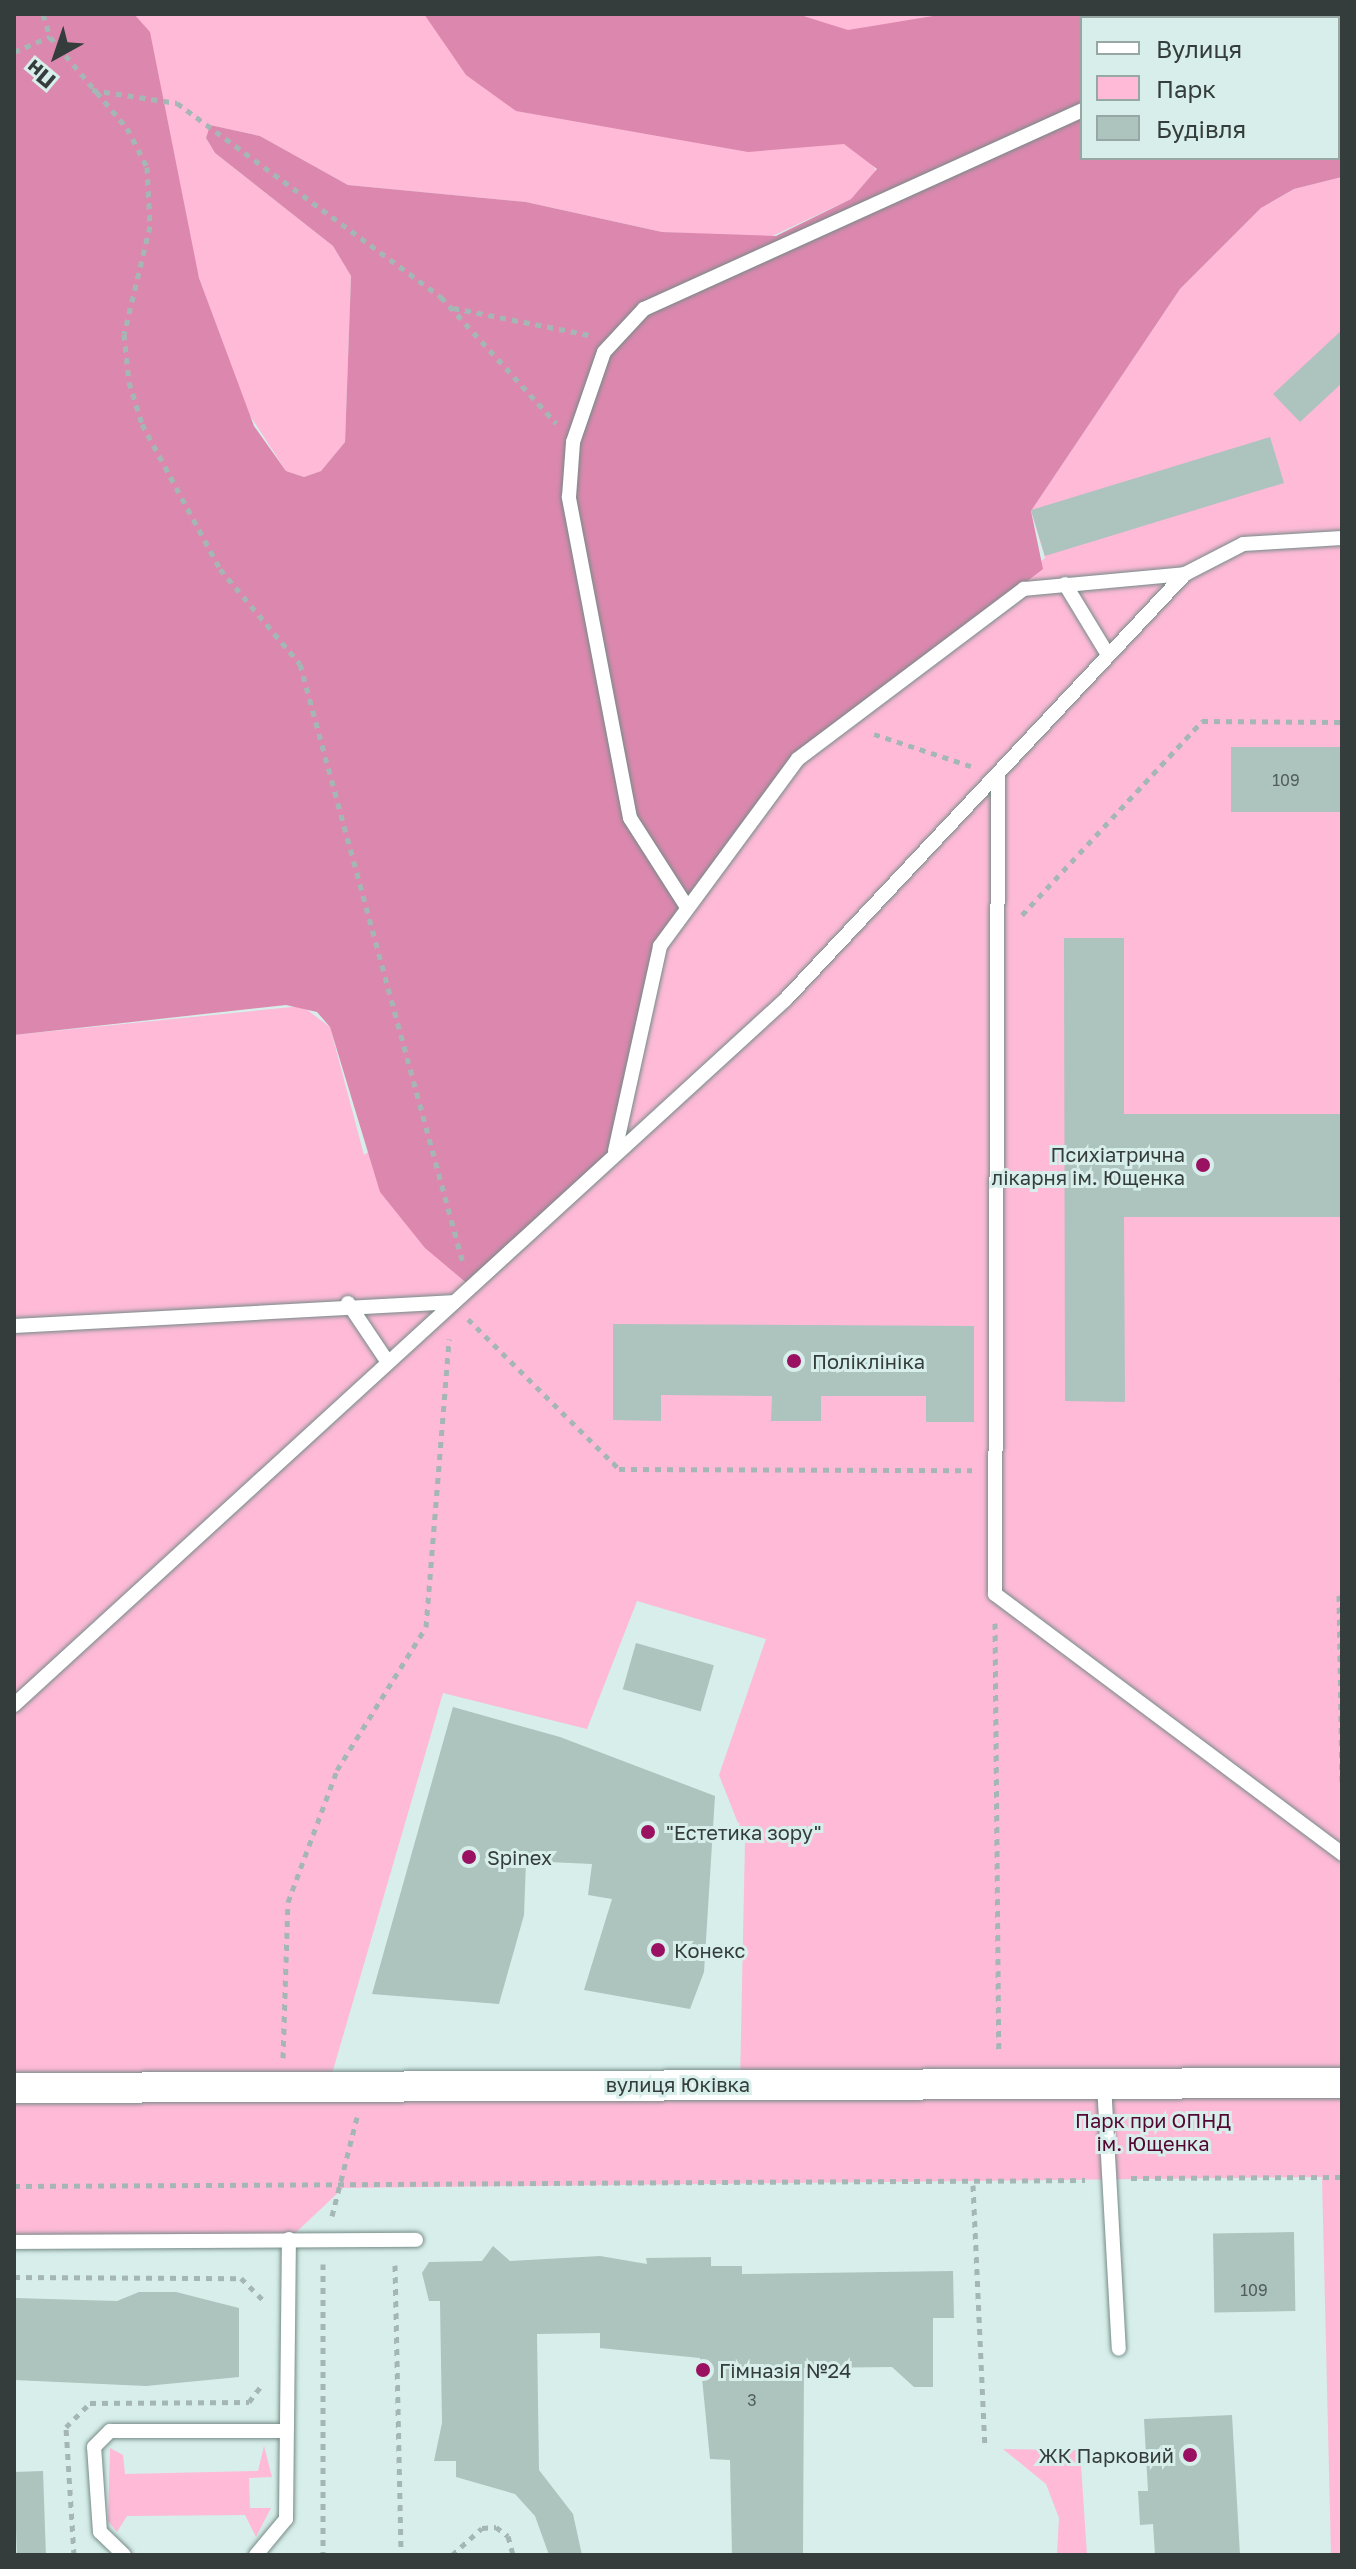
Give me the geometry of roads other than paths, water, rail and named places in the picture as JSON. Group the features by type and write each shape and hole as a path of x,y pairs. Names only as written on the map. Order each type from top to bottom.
{"street":[{"name":"вулиця Юківка","path":"14,2088 364,2084 1342,2083"}],"lane":[{"path":"685,904 630,818 571,508 573,442 612,339 644,309 1080,111"},
{"path":"14,1705 615,1151 786,999 1185,574 1243,544 1342,538"},
{"path":"615,1151 652,972 685,904 782,776 842,723 1024,589 1185,574"},
{"path":"1065,584 1108,655"},
{"path":"998,774 995,1594 1342,1854"},
{"path":"14,1326 348,1303 451,1302"},
{"path":"348,1303 387,1361"},
{"path":"1104,2084 1119,2349"},
{"path":"256,2555 286,2519 289,2239"},
{"path":"14,2242 416,2240"},
{"path":"124,2555 100,2532 94,2447 110,2431 285,2431"}],"place":[{"name":"Психіатрична лікарня ім. Ющенка","path":"1203,1165"},
{"name":"Поліклініка","path":"794,1361"},
{"name":"\"Естетика зору\"","path":"648,1832"},
{"name":"Spinex","path":"469,1857"},
{"name":"Конекс","path":"658,1950"},
{"name":"Гімназія №24","path":"703,2370"},
{"name":"ЖК Парковий","path":"1190,2455"}],"park label":[{"name":"Парк при ОПНД ім. Ющенка","path":"1153,2132"}]}
